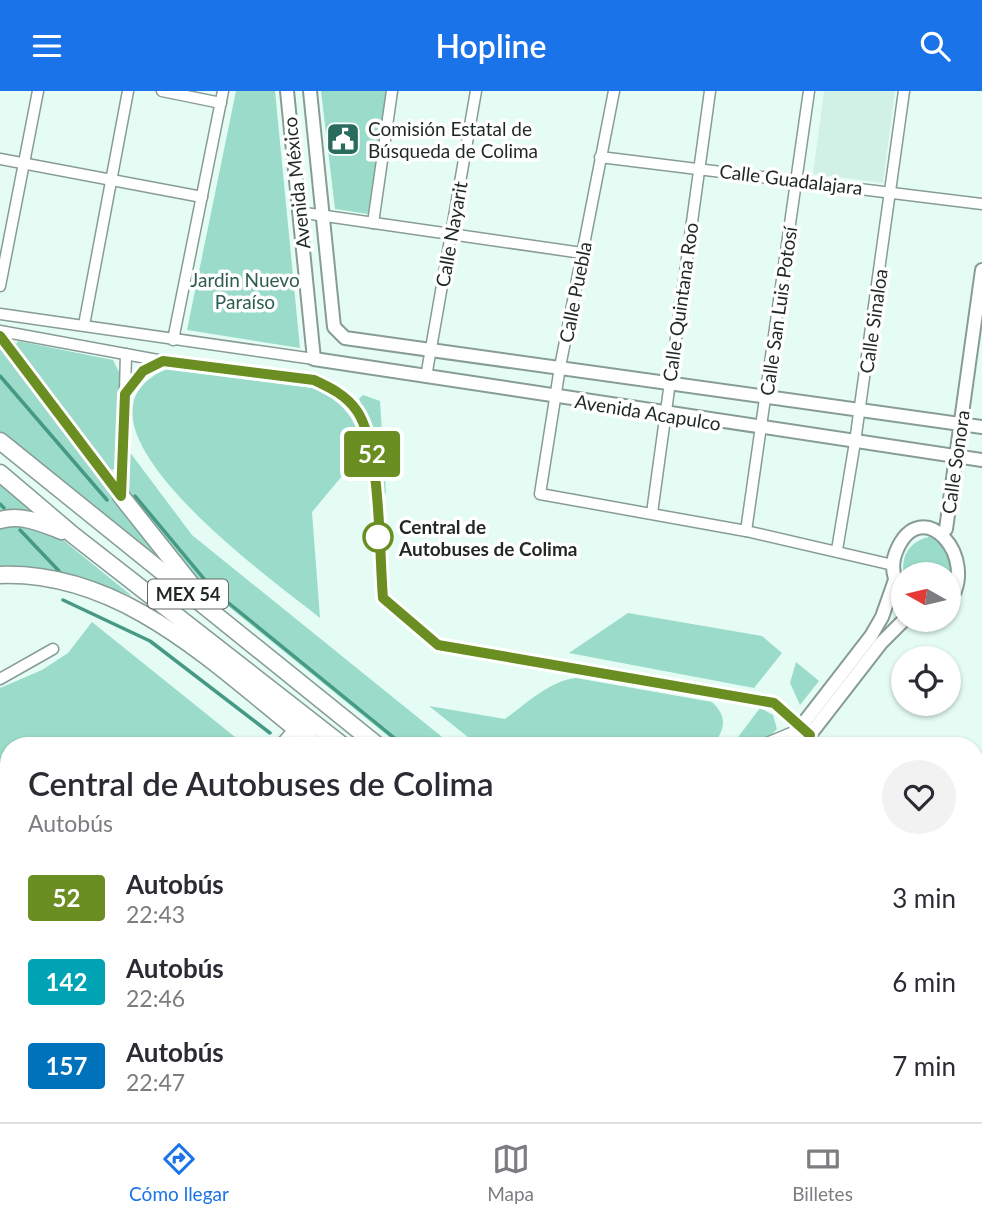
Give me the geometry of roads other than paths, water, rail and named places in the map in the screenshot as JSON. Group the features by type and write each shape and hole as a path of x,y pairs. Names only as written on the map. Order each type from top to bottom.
{"highway":[{"name":"MEX 54","path":"0,441 367,737"},
{"name":"MEX 54","path":"0,473 73,535 332,737"},
{"path":"121,496 166,555 228,626"},
{"path":"0,520 10,517 32,519 73,535"},
{"path":"0,575 68,582 116,599 186,640 306,737"},
{"path":"226,654 295,728"}],"street":[{"path":"0,286 38,91"},
{"path":"84,325 128,91"},
{"path":"162,91 221,103"},
{"path":"173,340 223,91"},
{"name":"Avenida México","path":"287,91 314,359"},
{"name":"Avenida México","path":"310,91 334,327 345,338"},
{"path":"373,223 392,91"},
{"name":"Calle Nayarit","path":"426,377 476,91"},
{"name":"Calle Puebla","path":"614,91 555,398 540,494 652,513"},
{"name":"Calle Quintana Roo","path":"652,513 710,91"},
{"name":"Calle San Luis Potosí","path":"746,531 809,91"},
{"name":"Calle Sinaloa","path":"837,550 860,409 904,91"},
{"name":"Calle Guadalajara","path":"600,157 982,204"},
{"path":"0,159 202,197"},
{"path":"299,212 582,253"},
{"name":"Calle Sonora","path":"946,530 982,269"},
{"path":"0,314 314,359"},
{"path":"0,333 163,361 314,380 346,399 363,421 372,451 383,598 438,645 774,703 799,737"},
{"path":"0,333 121,496"},
{"name":"Avenida Acapulco","path":"345,338 561,366 982,427"},
{"path":"121,496 126,354"},
{"name":"Avenida Acapulco","path":"314,359 555,398 982,460"},
{"path":"125,394 143,371 163,361"},
{"path":"652,513 837,550 891,564"},
{"name":"Calle Sonora","path":"894,562 901,542 910,534 934,527 946,530 956,535 970,558 967,586 961,591"},
{"path":"801,737 871,636 882,617 891,591"},
{"path":"802,737 891,632"},
{"path":"0,679 53,649"},
{"path":"287,737 295,728"}],"waterway":[{"path":"0,376 107,500"},
{"path":"135,496 215,592 393,737"},
{"path":"0,504 4,508"},
{"path":"20,530 59,571"},
{"path":"63,600 150,641 270,733"}],"place":[{"name":"Comisión Estatal de Búsqueda de Colima","path":"343,139"},
{"name":"Central de Autobuses de Colima","path":"378,537"}],"park label":[{"name":"Jardin Nuevo Paraíso","path":"245,290"}]}
